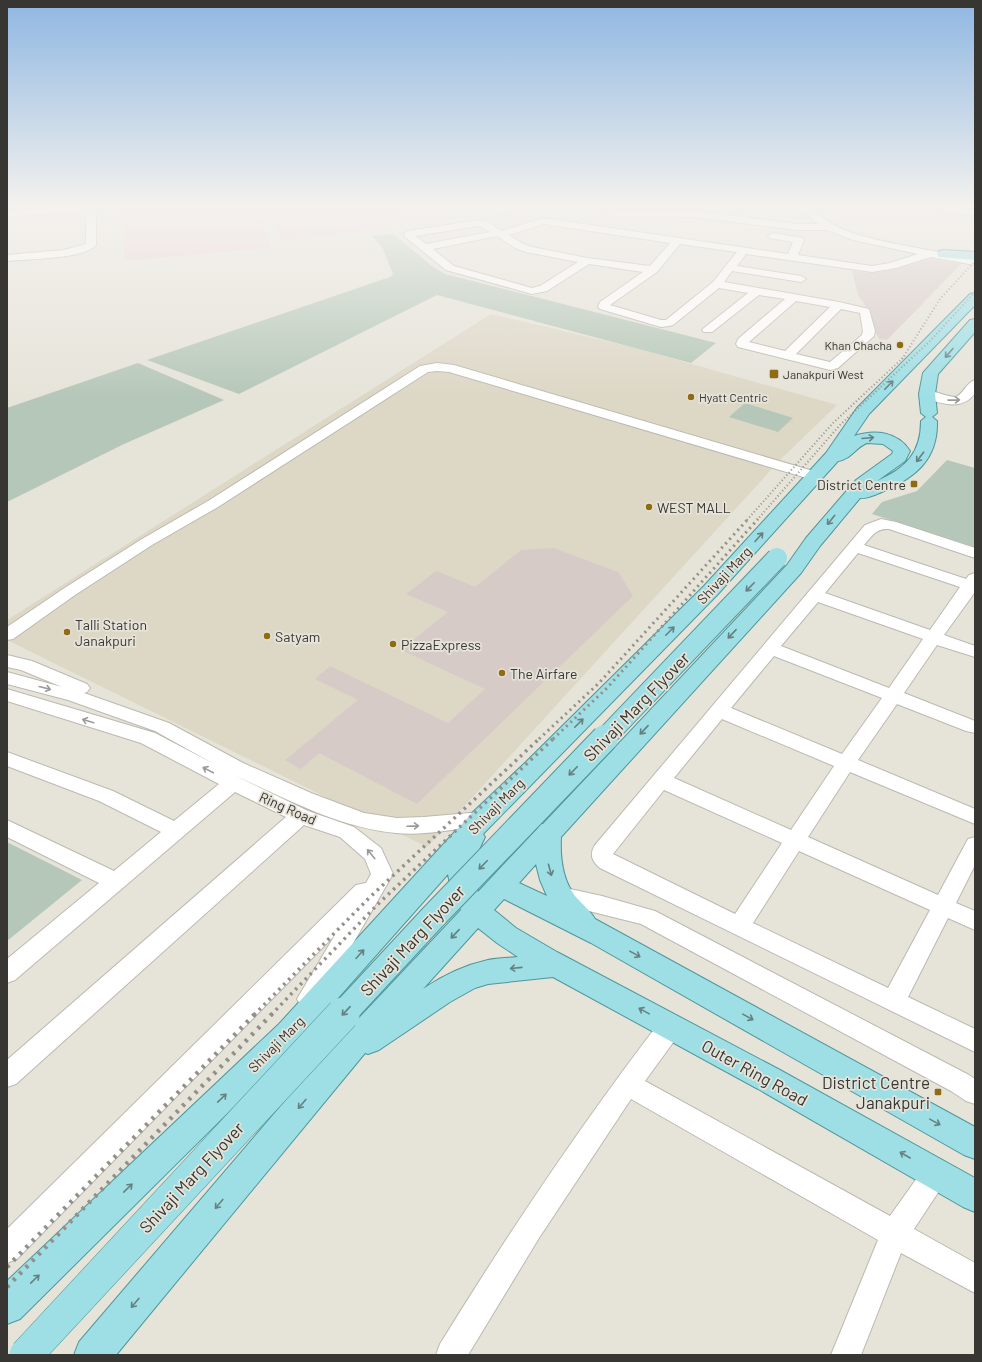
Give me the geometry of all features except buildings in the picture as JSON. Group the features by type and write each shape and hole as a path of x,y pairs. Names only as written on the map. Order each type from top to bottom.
{"main road":[{"name":"Shivaji Marg","path":"7,1306 289,1033 481,820 711,590 832,457 863,411 975,297"},
{"path":"849,498 878,488 901,476 911,469 921,457 928,446 930,429 927,394 931,373 973,329"},
{"path":"92,1355 338,1061 794,569 813,542 849,498 862,484 899,457 902,451 900,447 885,439 860,439 814,476"},
{"name":"Shivaji Marg Flyover","path":"26,1355 432,918 777,558 813,542"},
{"path":"534,768 529,779 530,785 540,796 547,799 564,802 576,798 586,792"},
{"name":"Outer Ring Road","path":"481,820 463,855 460,878 468,898 477,910 502,934 554,965 671,1026 975,1196"},
{"path":"549,832 547,849 548,868 555,886 566,904 581,921 601,935"},
{"path":"500,885 601,935 975,1144"},
{"path":"289,1033 284,1046 284,1055 287,1064 292,1070 300,1073 311,1073 338,1061 440,993 466,979 488,972 554,965"}],"street":[{"path":"459,271 532,291 543,289 572,271"},
{"path":"652,271 604,304 604,307 661,324 667,324 717,284 729,271"},
{"path":"747,271 801,279"},
{"path":"717,284 839,305 865,311 869,331 868,336 834,365 830,366 745,346 742,342 794,298"},
{"path":"708,330 757,291"},
{"path":"787,356 839,305"},
{"path":"7,635 69,592 147,542 220,500 424,369 437,367 450,368 814,476"},
{"path":"927,394 950,401 960,400 964,399 975,384"},
{"path":"975,553 891,525 881,524 870,528 602,851 602,857 608,862 894,1000 975,1041"},
{"path":"739,926 846,763 973,583 855,546"},
{"path":"815,595 975,652"},
{"path":"770,648 973,727"},
{"path":"7,661 26,665 180,727 242,763 320,797 360,808 392,825"},
{"name":"Ring Road","path":"7,678 74,696 162,727 236,768 304,798 354,826 374,854 382,874"},
{"name":"Ring Road","path":"7,695 148,738 233,783 301,816 354,826 424,825 481,820"},
{"path":"719,710 975,818"},
{"path":"7,759 106,796 176,831"},
{"path":"661,780 975,921"},
{"path":"7,972 233,783"},
{"path":"7,1076 301,816"},
{"path":"7,828 115,881"},
{"path":"894,1000 975,845"},
{"path":"289,1033 382,874"},
{"path":"7,1249 382,874"},
{"path":"561,896 647,917 960,1083 975,1093"},
{"path":"451,1355 498,1275 592,1132 671,1026"},
{"path":"627,1084 975,1279"},
{"path":"846,1355 894,1234 936,1173"}],"shaded area":[{"path":"491,314 635,348 837,405 781,459 427,847 7,640 7,620"}],"green space":[{"path":"392,271 439,271 445,274 716,343 691,363 437,295 239,394 147,360 390,277 393,274"},
{"path":"138,363 224,400 124,444 7,502 7,408"},
{"path":"745,403 793,418 778,432 729,417"},
{"path":"947,460 975,468 975,547 872,514 882,502 917,491"},
{"path":"7,842 82,880 7,941"}],"railway":[{"path":"902,358 940,299 966,271"},
{"path":"757,520 840,425 930,341 975,292"},
{"path":"747,520 833,423 902,358"},
{"path":"539,739 599,683 748,519"},
{"path":"553,739 608,687 758,519"},
{"path":"254,1015 368,899 540,738"},
{"path":"271,1015 377,905 554,738"},
{"path":"7,1267 255,1014"},
{"path":"7,1287 272,1014"}],"place":[{"name":"Khan Chacha","path":"900,345"},
{"name":"Janakpuri West","path":"774,374"},
{"name":"Hyatt Centric","path":"691,397"},
{"name":"District Centre","path":"914,484"},
{"name":"WEST MALL","path":"649,507"},
{"name":"Talli Station Janakpuri","path":"67,632"},
{"name":"Satyam","path":"267,636"},
{"name":"PizzaExpress","path":"393,644"},
{"name":"The Airfare","path":"502,673"},
{"name":"District Centre Janakpuri","path":"938,1092"}]}
